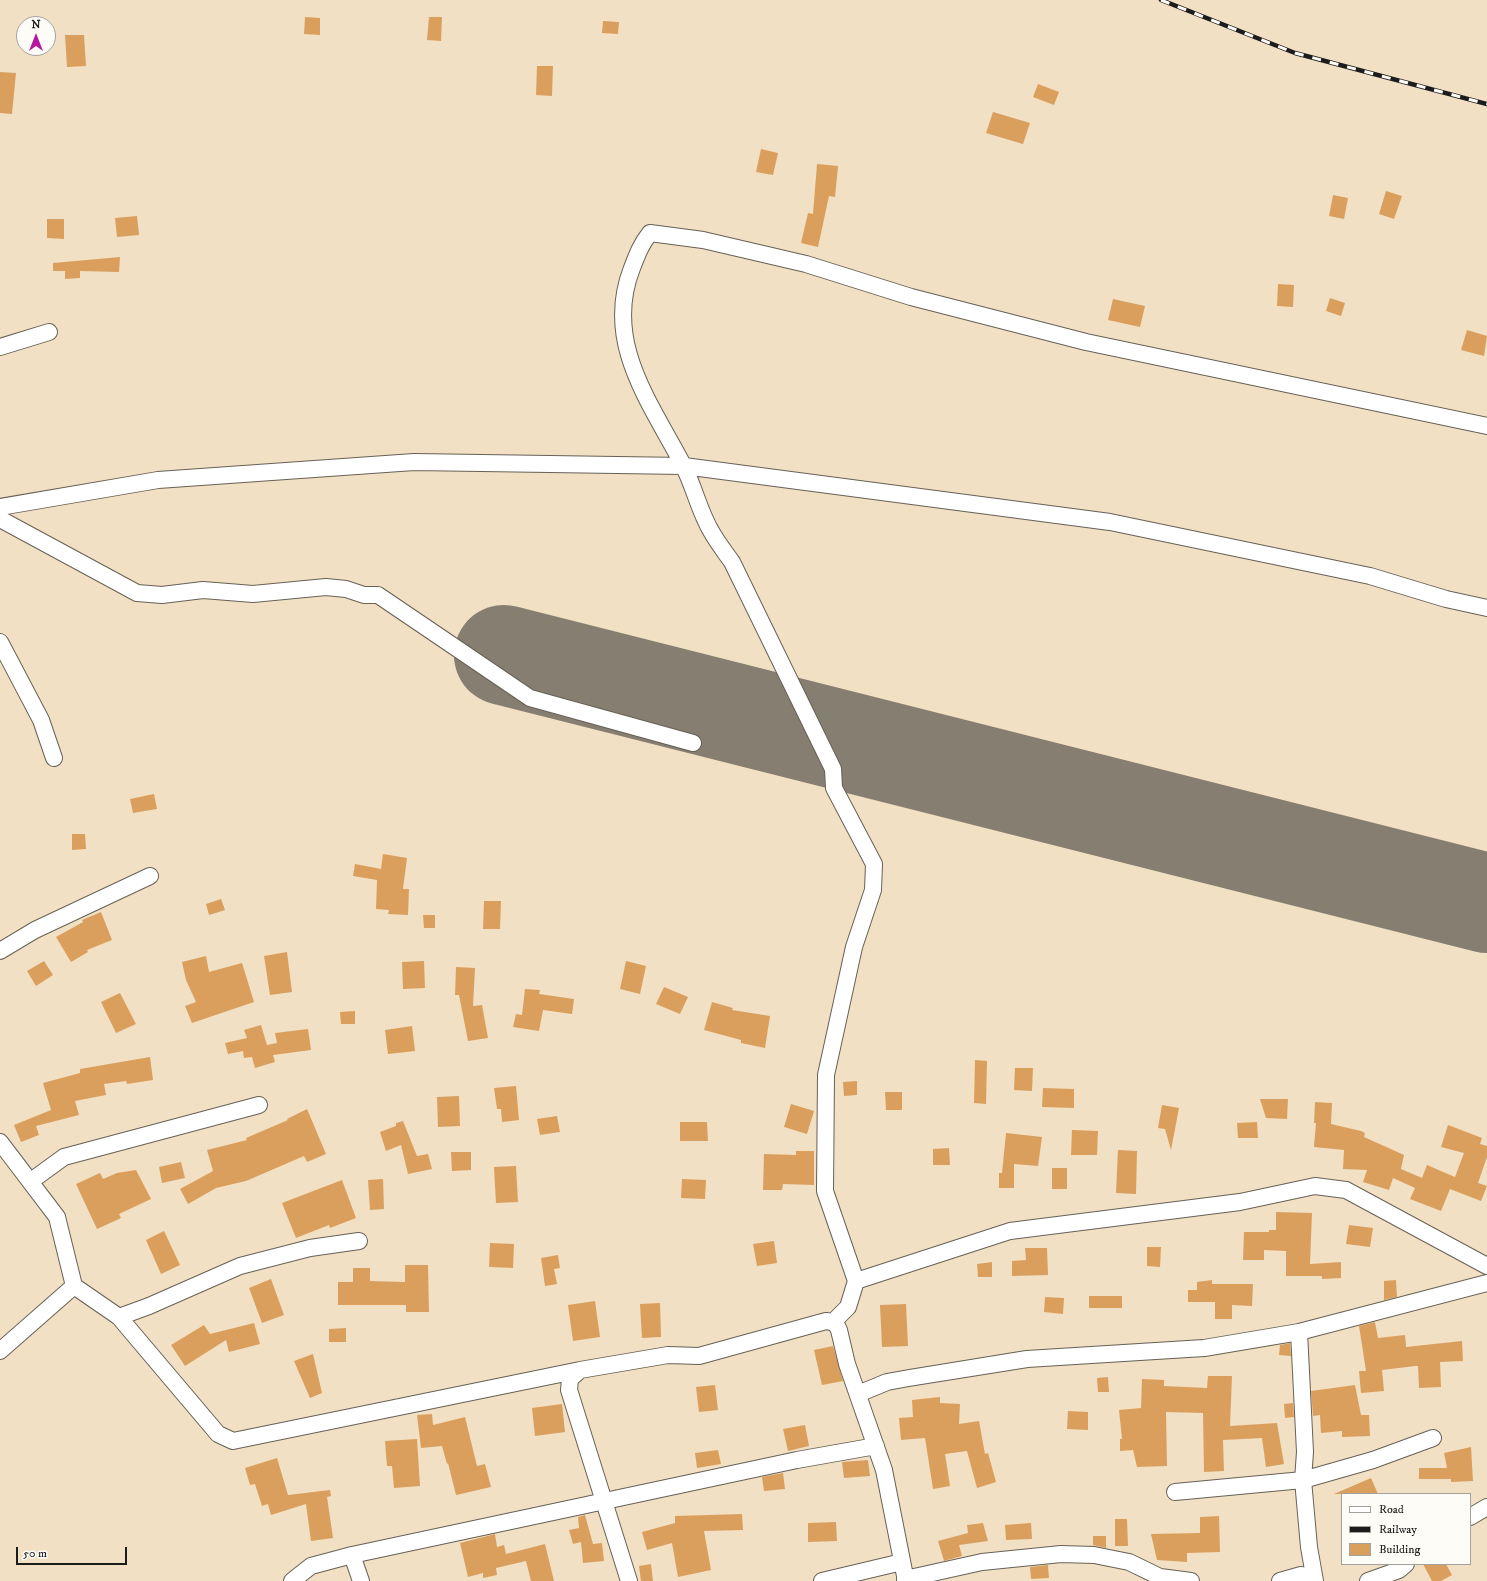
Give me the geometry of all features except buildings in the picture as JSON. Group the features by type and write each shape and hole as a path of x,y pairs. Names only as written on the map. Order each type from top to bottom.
{"street":[{"path":"833,1322 848,1307 856,1281 825,1191 826,1075 854,947 873,890 874,864 834,788 833,769 732,562 711,531 684,466 638,383 627,351 622,313 628,278 642,242 650,233 703,240 806,264 911,297 1086,342 1487,426"},
{"path":"0,347 49,332"},
{"path":"0,507 158,480 414,462 684,466 1110,522 1370,576 1446,599 1487,608"},
{"path":"0,519 137,593 162,595 203,590 253,594 326,587 346,589 364,595 378,595 530,698 693,743"},
{"path":"0,642 41,720 54,758"},
{"path":"0,951 35,930 150,876"},
{"path":"31,1181 64,1157 259,1105"},
{"path":"0,1142 31,1181 57,1218 74,1286 119,1317 218,1434 233,1441 580,1370 668,1355 699,1356 826,1322 833,1322 837,1325 839,1330 847,1364 876,1446 889,1489 906,1580 982,1562 1061,1554 1094,1554 1129,1562 1160,1577 1191,1581"},
{"path":"856,1281 1010,1231 1240,1202 1315,1186 1346,1190 1487,1266"},
{"path":"119,1317 149,1306 240,1266 310,1248 359,1241"},
{"path":"858,1394 887,1382 1027,1359 1204,1348 1299,1332 1487,1283"},
{"path":"0,1351 74,1286"},
{"path":"1280,1581 1301,1575 1315,1580 1309,1547 1303,1480 1305,1452 1299,1332"},
{"path":"580,1370 570,1379 569,1390 629,1581"},
{"path":"1175,1492 1303,1480 1373,1460 1432,1438"},
{"path":"292,1581 311,1566 352,1554 605,1502 797,1460 876,1446"},
{"path":"1471,1516 1487,1507"},
{"path":"352,1554 361,1581"},
{"path":"822,1581 902,1562"},
{"path":"1368,1581 1399,1570 1405,1565"}],"runway":[{"path":"504,655 1487,903"}],"railway":[{"path":"1161,0 1295,53 1487,104"}]}
